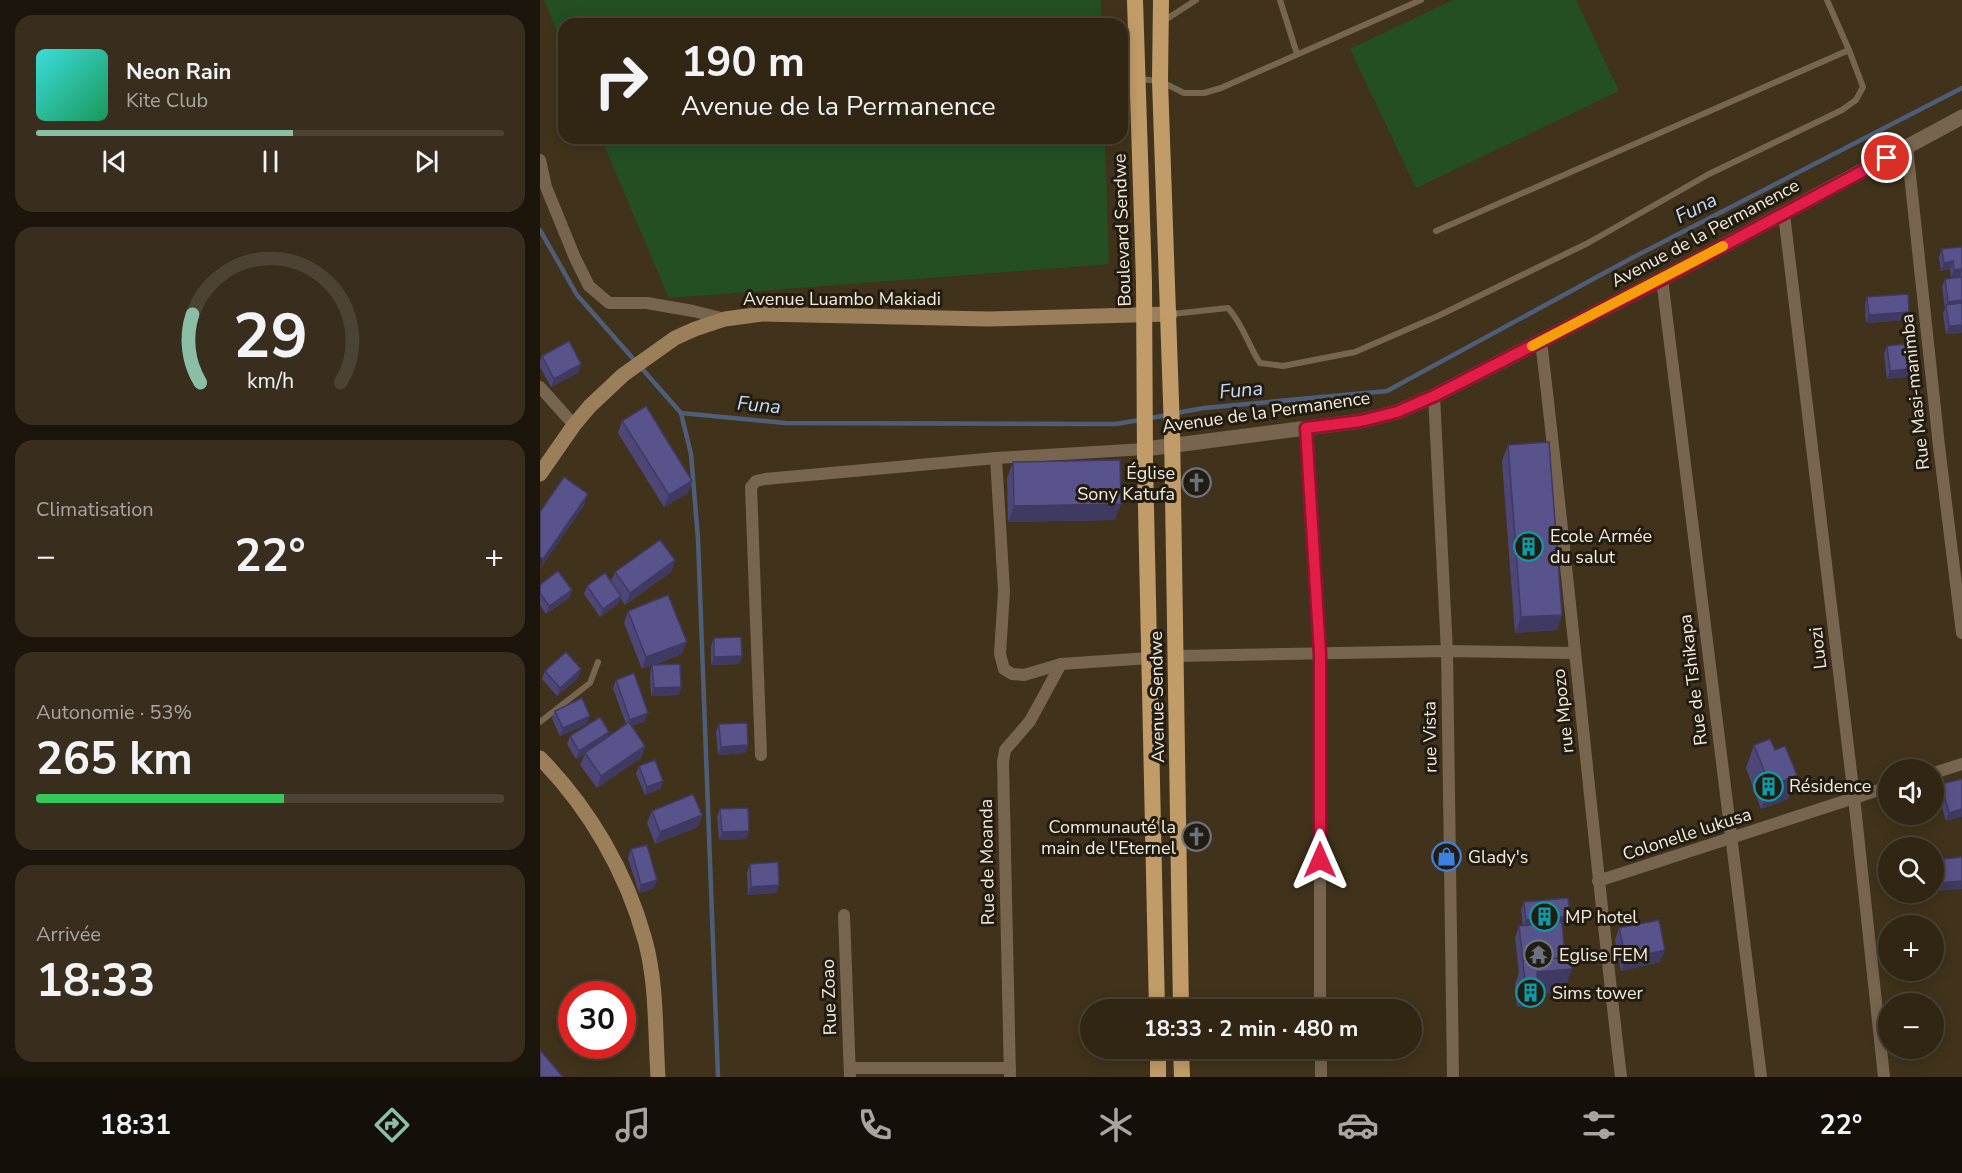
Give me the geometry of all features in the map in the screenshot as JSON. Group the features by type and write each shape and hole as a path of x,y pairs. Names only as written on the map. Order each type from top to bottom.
{"highway":[{"name":"Boulevard Sendwe","path":"1135,0 1145,387"},
{"path":"1161,0 1160,81 1170,314"},
{"name":"Avenue Sendwe","path":"1170,314 1181,999"},
{"name":"Avenue Sendwe","path":"1145,387 1157,999"},
{"path":"1158,1059 1158,1077"},
{"path":"1181,1059 1182,1077"}],"main road":[{"name":"Avenue Luambo Makiadi","path":"540,474 574,424 623,375 667,344 695,329 725,320 762,314 988,319 1170,314"},
{"path":"540,758 569,790 593,822 608,850 645,940 658,1077"}],"street":[{"name":"Avenue de la Permanence","path":"761,755 751,488 756,481 765,478 996,458 1145,448 1172,438 1306,428 1361,421 1397,412 1434,396 1662,279 1907,147 1959,122"},
{"name":"Rue Masi-manimba","path":"1907,147 1939,446 1962,633"},
{"path":"540,160 546,187 589,286 609,303 647,303 693,311 725,320"},
{"name":"Luozi","path":"1784,214 1854,797 1884,1077"},
{"name":"Rue de Tshikapa","path":"1662,279 1761,1077"},
{"name":"rue Mpozo","path":"1541,341 1621,1077"},
{"path":"540,387 574,424"},
{"name":"rue Vista","path":"1434,396 1447,651 1453,1077"},
{"path":"1306,428 1320,654 1320,999"},
{"path":"996,458 1004,591 1000,654 1004,669 1012,674 1024,675 1060,664 1149,658"},
{"path":"1176,656 1447,651 1575,653"},
{"name":"Rue de Moanda","path":"1010,1073 1005,750 1030,721 1060,664"},
{"path":"1944,770 1962,764"},
{"name":"Colonelle lukusa","path":"1598,881 1878,790"},
{"name":"Rue Zoao","path":"844,915 850,1072"},
{"path":"1321,1059 1321,1077"},
{"path":"850,1072 1010,1073"}],"lane":[{"path":"1162,22 1196,0"},
{"path":"1280,0 1297,54"},
{"path":"1137,79 1160,81 1184,93 1204,93 1421,0"},
{"path":"1170,314 1228,308 1238,318 1260,363 1283,366 1355,352 1438,316 1588,243 1709,174 1842,110 1856,100 1863,87 1827,0"},
{"path":"1436,231 1849,50"},
{"path":"540,722 590,683 598,662"}],"green space":[{"path":"544,0 1101,0 1101,18 558,18 558,34"},
{"path":"1453,0 1576,0 1619,91 1416,188 1350,49"},
{"path":"604,144 1105,144 1109,264 669,298"}],"building":[{"path":"1962,247 1962,269 1954,270 1953,261 1944,263 1942,249"},
{"path":"1962,277 1962,300 1948,302 1945,279"},
{"path":"1908,294 1909,312 1869,315 1867,297"},
{"path":"1962,303 1962,325 1949,326 1946,305"},
{"path":"569,341 581,364 554,379 542,356"},
{"path":"1914,343 1916,368 1890,371 1887,346"},
{"path":"646,406 692,481 669,495 622,421"},
{"name":"Ecole Armée du salut","path":"1549,442 1562,615 1521,617 1508,445"},
{"path":"1120,460 1121,504 1014,506 1013,462"},
{"path":"564,477 588,494 543,559 540,557 540,512"},
{"path":"660,540 675,560 630,593 615,572"},
{"path":"558,571 572,590 549,606 540,593 540,585"},
{"path":"605,573 621,596 603,609 587,586"},
{"path":"668,595 687,642 646,657 628,611"},
{"path":"741,637 742,656 714,657 714,638"},
{"path":"566,652 581,669 560,688 545,671"},
{"path":"680,664 681,687 654,688 652,665"},
{"path":"634,673 648,713 630,720 616,680"},
{"path":"582,698 590,716 563,728 555,711"},
{"path":"600,717 609,732 579,751 570,736"},
{"path":"629,722 645,746 601,776 585,753"},
{"path":"747,723 748,745 721,747 719,724"},
{"path":"1770,739 1775,750 1785,746 1797,775 1770,786 1754,745"},
{"path":"655,760 663,781 647,787 639,766"},
{"path":"1962,779 1962,809 1949,813 1944,795 1944,783"},
{"path":"693,794 702,815 660,832 652,811"},
{"path":"748,808 749,831 722,832 720,809"},
{"path":"647,845 657,880 641,885 631,849"},
{"path":"1962,857 1962,881 1944,882 1944,859"},
{"path":"778,862 779,885 751,887 750,864"},
{"path":"1568,898 1570,916 1526,920 1524,902"},
{"path":"1659,920 1665,950 1626,959 1619,928"},
{"path":"1562,922 1565,958 1523,961 1519,926"},
{"path":"1571,957 1572,969 1537,972 1538,983 1525,984 1523,961"},
{"path":"540,1050 563,1077 540,1077"}],"waterway":[{"name":"Funa","path":"1176,413 1204,408 1387,391 1630,259 1962,88"},
{"name":"Funa","path":"540,230 577,295 681,413 785,423 1116,424 1168,415"},
{"path":"681,413 691,454 698,539 718,1077"}],"slow traffic":[{"path":"1532,346 1723,246"}],"place":[{"name":"Église Sony Katufa","path":"1196,483"},
{"name":"Ecole Armée du salut","path":"1529,546"},
{"name":"Résidence","path":"1768,786"},
{"name":"Communauté la main de l'Eternel","path":"1197,837"},
{"name":"Glady's","path":"1447,857"},
{"name":"MP hotel","path":"1544,917"},
{"name":"Eglise FEM","path":"1538,955"},
{"name":"Sims tower","path":"1531,993"}],"route":[{"path":"1320,860 1320,654 1306,428 1361,421 1397,412 1434,396 1662,279 1887,158"}]}
